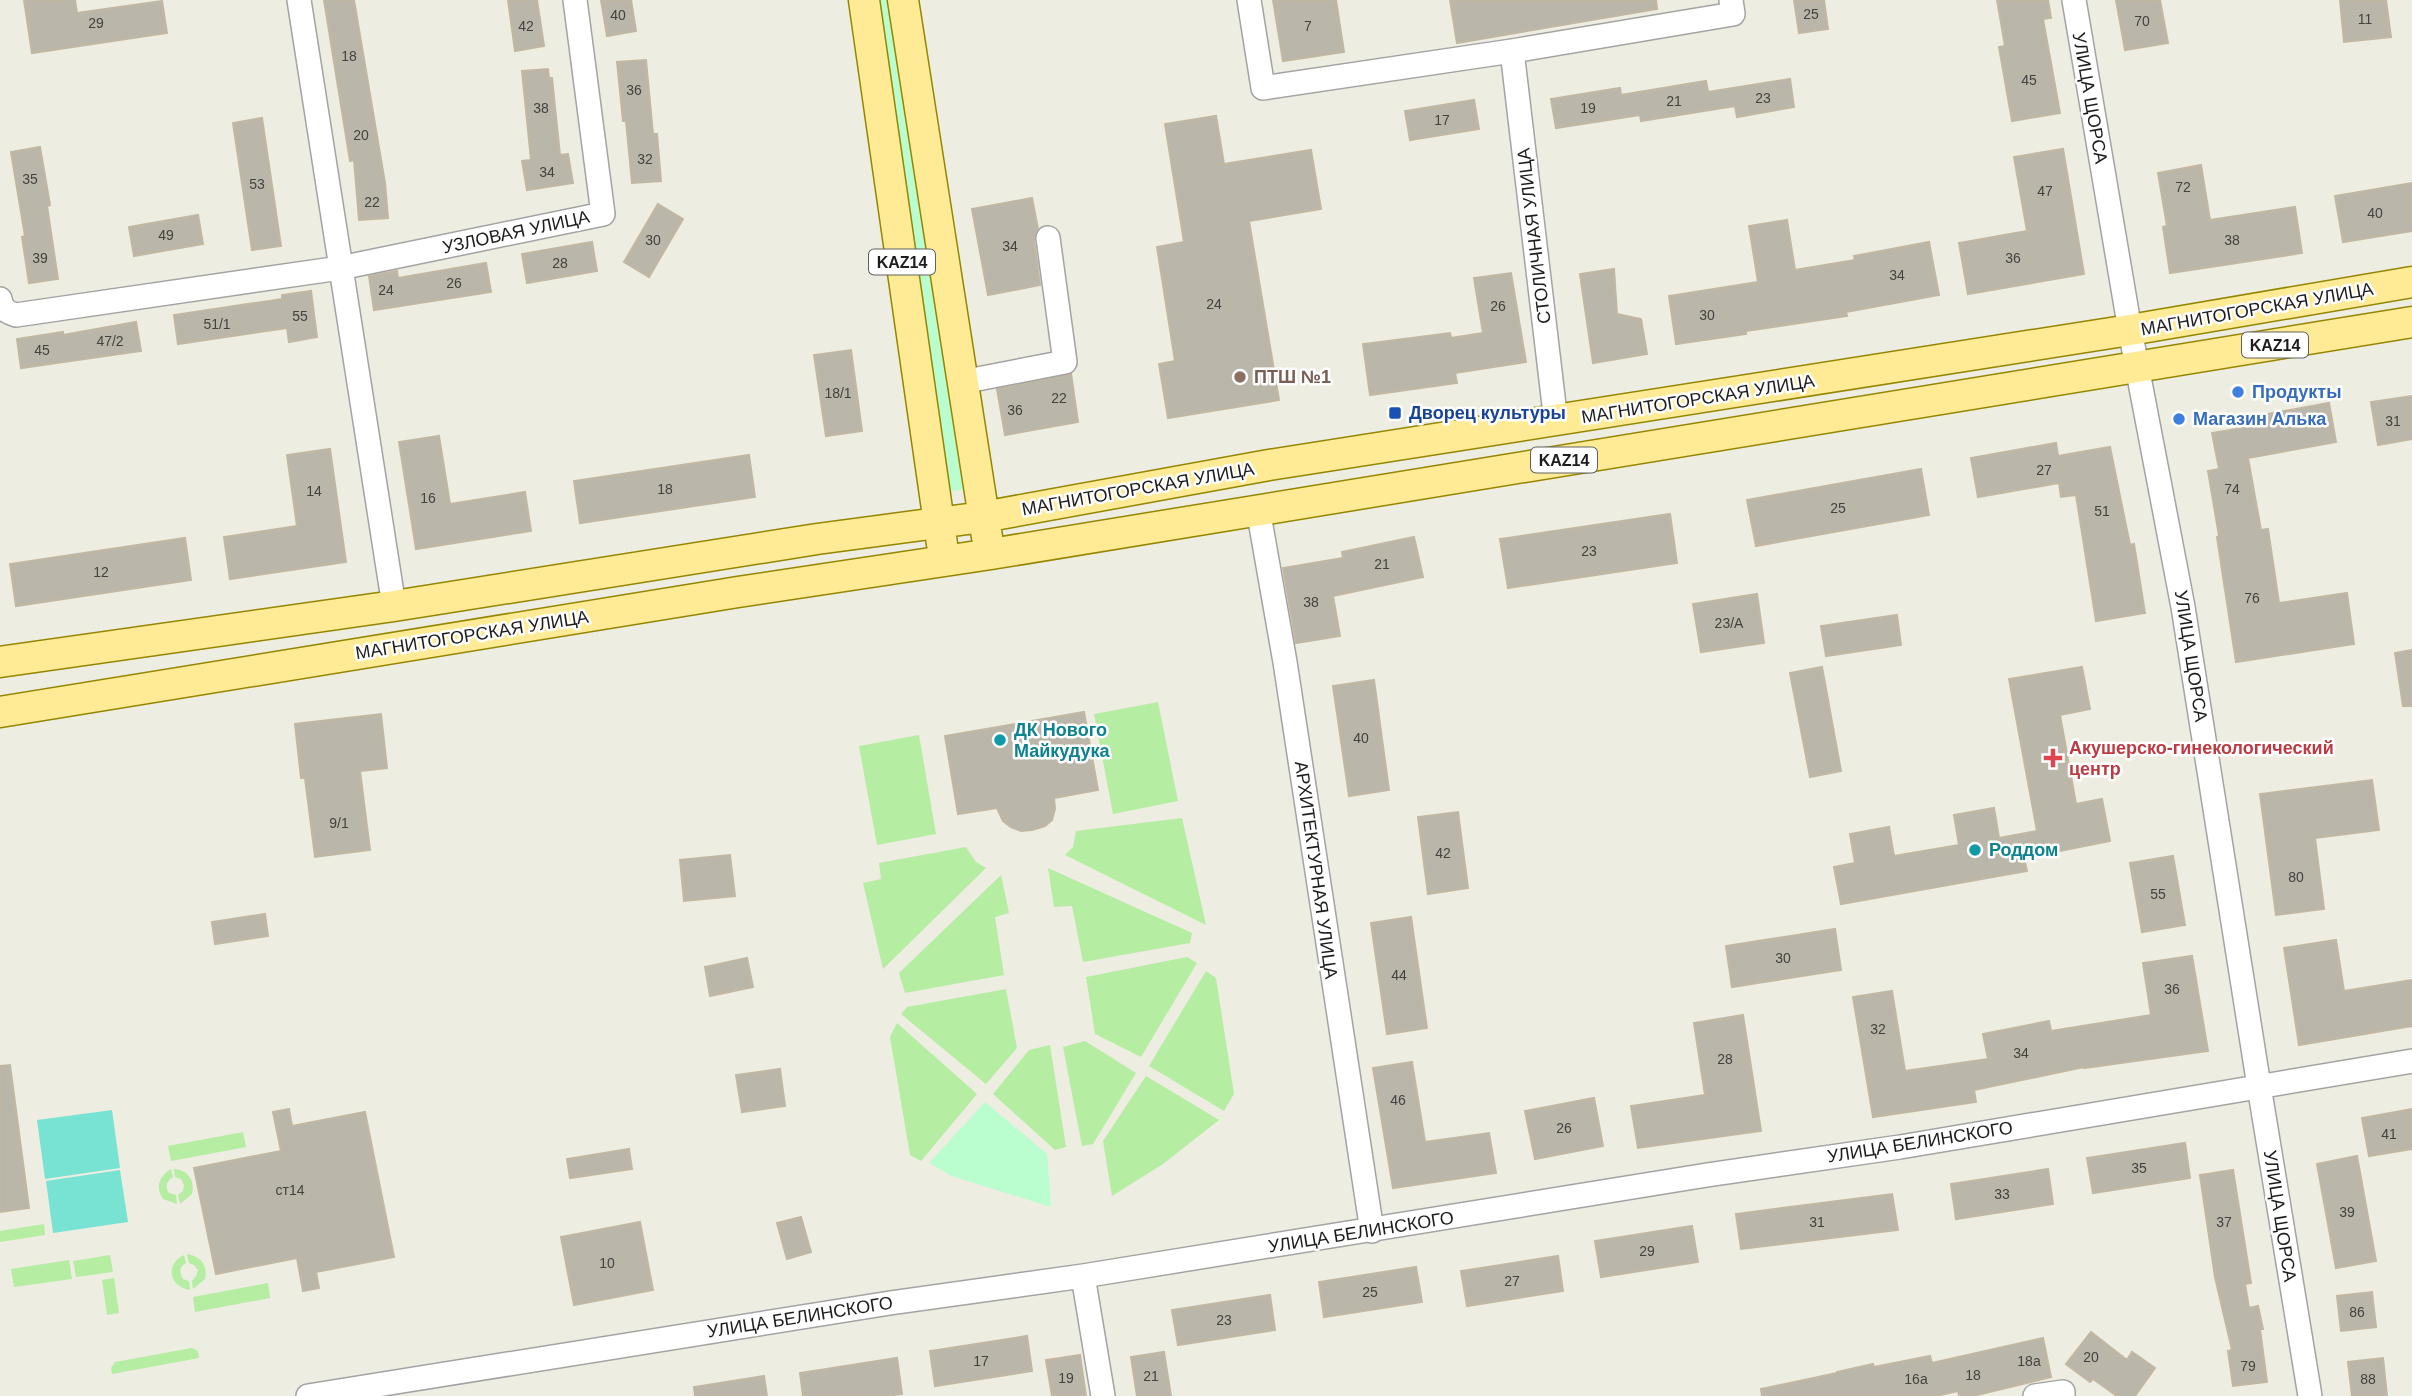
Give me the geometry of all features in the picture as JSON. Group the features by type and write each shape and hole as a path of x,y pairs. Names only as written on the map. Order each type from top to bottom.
{"main road":[{"name":"KAZ14","path":"864,0 939,524"},
{"name":"KAZ14","path":"903,0 984,517"},
{"name":"МАГНИТОГОРСКАЯ УЛИЦА","path":"0,662 394,606 817,539 984,517 1269,465 1556,422 2412,282"},
{"name":"МАГНИТОГОРСКАЯ УЛИЦА","path":"0,712 991,554 2412,322"},
{"path":"984,517 991,554"},
{"path":"939,524 944,560"}],"street":[{"path":"299,0 394,606"},
{"name":"УЗЛОВАЯ УЛИЦА","path":"0,299 1,306 7,312 16,315 340,268 603,214 575,0"},
{"path":"1249,0 1263,88 1733,15 1731,0"},
{"name":"УЛИЦА ЩОРСА","path":"2074,0 2130,330 2183,607 2310,1396"},
{"name":"СТОЛИЧНАЯ УЛИЦА","path":"1511,51 1556,422"},
{"path":"962,382 1065,362 1048,238"},
{"name":"АРХИТЕКТУРНАЯ УЛИЦА","path":"1258,509 1285,662 1372,1231"},
{"name":"УЛИЦА БЕЛИНСКОГО","path":"308,1396 890,1303 1372,1231 1707,1175 1900,1147 2412,1061"},
{"path":"1083,1276 1103,1396"},
{"path":"2035,1396 2063,1392 2063,1396"}],"green space":[{"path":"868,0 895,0 970,488 943,493"},
{"path":"1158,702 1178,801 1113,814 1094,714"},
{"path":"919,735 936,834 877,845 859,746"},
{"path":"1182,818 1206,925 1065,855 1073,847 1076,831"},
{"path":"966,847 976,862 986,868 883,969 863,883 881,879 879,863"},
{"path":"1048,868 1192,933 1190,943 1083,962 1072,906 1054,907"},
{"path":"1001,875 1009,913 995,917 1004,975 905,993 899,973"},
{"path":"1187,957 1197,963 1141,1057 1095,1034 1086,977"},
{"path":"1206,971 1216,978 1234,1094 1224,1111 1149,1066"},
{"path":"1006,989 1017,1048 986,1084 901,1014 907,1007"},
{"path":"897,1023 977,1094 921,1161 910,1155 890,1037"},
{"path":"1085,1041 1136,1073 1093,1144 1082,1146 1063,1047"},
{"path":"1050,1045 1066,1147 1055,1150 993,1094 1029,1050"},
{"path":"1146,1076 1219,1120 1163,1164 1112,1196 1103,1141"},
{"path":"985,1102 1047,1154 1051,1207 952,1176 929,1163"},
{"path":"243,1132 246,1147 171,1161 168,1146"},
{"path":"171,1169 173,1177 168,1182 167,1189 169,1193 176,1195 177,1204 163,1199 159,1190 161,1178"},
{"path":"174,1169 187,1174 192,1184 192,1194 180,1204 178,1195 183,1191 184,1185 181,1179 175,1177"},
{"path":"44,1224 45,1235 0,1242 0,1231"},
{"path":"187,1254 200,1259 205,1270 205,1279 193,1289 192,1281 198,1270 189,1263"},
{"path":"110,1255 113,1272 76,1277 73,1261"},
{"path":"184,1255 186,1263 180,1272 183,1279 189,1281 190,1290 178,1285 172,1275 174,1264"},
{"path":"69,1260 72,1279 14,1287 11,1269"},
{"path":"114,1278 119,1313 107,1315 102,1280"},
{"path":"268,1283 270,1298 195,1312 193,1297"},
{"path":"192,1348 198,1351 199,1358 112,1374 111,1368 115,1362"}],"shaded area":[{"path":"112,1110 120,1168 45,1179 37,1120"},
{"path":"120,1170 128,1222 53,1233 46,1181"}],"building":[{"path":"24,0 75,0 77,13 162,1 167,33 32,53"},
{"path":"324,0 354,0 385,183 388,218 359,220 354,160 350,161"},
{"path":"508,0 537,0 544,46 515,51"},
{"path":"601,0 631,0 636,31 607,36"},
{"path":"1273,0 1336,0 1344,52 1283,61"},
{"path":"1450,0 1656,0 1657,9 1457,43"},
{"path":"1794,0 1824,0 1828,29 1799,33"},
{"path":"1997,0 2048,0 2051,18 2043,19 2060,113 2012,121 1999,47 2005,46"},
{"path":"2116,0 2160,0 2168,43 2125,50"},
{"path":"2340,0 2386,0 2391,37 2344,42"},
{"path":"646,60 653,134 657,134 661,181 632,183 617,62"},
{"path":"548,69 549,78 552,78 560,155 568,154 573,183 527,190 522,161 531,160 522,71"},
{"path":"1790,79 1794,107 1737,117 1735,106 1641,121 1640,115 1556,128 1551,99 1620,88 1621,95 1706,81 1708,92"},
{"path":"1474,100 1479,129 1410,140 1405,111"},
{"path":"1216,116 1224,164 1311,150 1321,209 1249,221 1279,400 1168,418 1159,364 1175,361 1157,247 1184,242 1165,124"},
{"path":"262,118 281,246 252,250 233,123"},
{"path":"40,147 58,279 29,283 22,237 25,236 11,152"},
{"path":"2063,149 2084,274 1968,294 1959,243 2027,231 2014,157"},
{"path":"2201,165 2210,220 2295,207 2302,253 2170,273 2163,227 2167,226 2158,173"},
{"path":"2412,183 2412,231 2343,242 2335,196"},
{"path":"1032,198 1038,229 1034,240 1040,285 988,295 972,209"},
{"path":"658,204 683,219 649,277 624,262"},
{"path":"198,215 203,244 134,256 129,227"},
{"path":"1787,220 1795,270 1855,260 1854,256 1929,242 1939,295 1846,312 1847,316 1676,344 1669,296 1758,282 1749,226"},
{"path":"592,242 597,271 527,283 522,254"},
{"path":"486,263 491,292 374,310 369,276 397,271 398,278"},
{"path":"1614,269 1617,314 1641,319 1647,354 1593,363 1580,274"},
{"path":"1511,273 1526,362 1455,373 1457,383 1370,395 1363,344 1450,333 1451,338 1483,333 1474,278"},
{"path":"311,291 317,337 289,342 287,328 178,344 174,315 282,299 282,295"},
{"path":"136,322 141,351 21,368 17,339 63,332 63,335"},
{"path":"851,350 862,431 826,436 814,355"},
{"path":"1071,374 1078,422 1005,435 997,389"},
{"path":"2412,396 2412,439 2378,445 2371,402"},
{"path":"2329,403 2336,442 2248,458 2261,530 2268,529 2279,603 2347,593 2354,644 2236,662 2208,471 2219,469 2212,433 2253,426 2251,417"},
{"path":"439,436 450,504 525,492 531,531 416,549 399,442"},
{"path":"2056,443 2058,456 2110,447 2130,545 2134,544 2145,613 2096,621 2076,495 2061,497 2059,483 1978,497 1971,458"},
{"path":"330,449 346,562 230,579 224,537 297,526 287,455"},
{"path":"749,455 755,497 580,523 574,481"},
{"path":"1921,469 1929,515 1756,546 1747,500"},
{"path":"1670,514 1677,563 1508,588 1500,539"},
{"path":"1414,537 1423,577 1333,596 1340,636 1296,643 1283,568 1343,558 1342,552"},
{"path":"185,538 191,580 16,606 10,564"},
{"path":"1757,594 1764,643 1701,652 1693,604"},
{"path":"1897,615 1901,645 1826,656 1821,626"},
{"path":"2412,650 2412,706 2403,706 2395,653"},
{"path":"1822,667 1841,771 1810,777 1790,673"},
{"path":"2082,667 2090,709 2060,715 2076,804 2102,799 2110,841 2024,858 2027,871 1841,904 1834,867 1855,863 1850,834 1889,827 1894,856 1959,845 1954,815 1994,808 1999,838 2037,831 2009,679"},
{"path":"1374,680 1389,790 1349,796 1333,686"},
{"path":"1084,712 1098,790 1054,798 1052,820 1045,826 1032,830 1021,831 1011,827 1003,821 997,808 958,814 945,736"},
{"path":"381,714 387,768 360,771 370,850 315,857 295,724"},
{"path":"2372,780 2379,830 2315,838 2324,909 2276,915 2260,794"},
{"path":"1458,812 1468,888 1428,894 1418,817"},
{"path":"730,855 735,896 684,901 680,860"},
{"path":"2173,856 2185,925 2142,932 2130,863"},
{"path":"265,914 268,936 215,944 212,922"},
{"path":"1411,917 1427,1028 1387,1034 1371,923"},
{"path":"1835,929 1841,970 1732,987 1726,946"},
{"path":"2336,940 2344,991 2412,980 2412,1026 2299,1045 2284,948"},
{"path":"2192,956 2208,1051 2084,1067 1974,1090 1976,1102 1873,1117 1853,997 1892,991 1905,1071 1988,1059 1983,1034 2049,1021 2051,1031 2151,1015 2143,963"},
{"path":"747,958 753,987 710,996 705,967"},
{"path":"1743,1015 1761,1131 1638,1148 1631,1106 1705,1095 1694,1023"},
{"path":"1412,1062 1425,1142 1489,1133 1496,1173 1393,1188 1373,1068"},
{"path":"10,1065 29,1208 0,1212 0,1066"},
{"path":"780,1069 785,1106 742,1112 736,1075"},
{"path":"1594,1098 1603,1146 1535,1159 1525,1111"},
{"path":"289,1109 292,1126 365,1112 394,1257 316,1272 319,1288 303,1291 297,1258 216,1274 194,1168 281,1151 273,1112"},
{"path":"2412,1109 2412,1149 2369,1156 2362,1118"},
{"path":"2185,1143 2190,1178 2093,1193 2087,1158"},
{"path":"629,1149 632,1169 570,1178 567,1159"},
{"path":"2357,1156 2376,1261 2336,1268 2317,1164"},
{"path":"2048,1169 2053,1204 1956,1219 1951,1184"},
{"path":"2233,1170 2251,1283 2245,1284 2249,1308 2258,1306 2263,1329 2260,1329 2267,1382 2233,1386 2228,1351 2232,1350 2215,1277 2200,1175"},
{"path":"1892,1194 1898,1230 1741,1249 1736,1214"},
{"path":"801,1217 811,1252 787,1259 777,1223"},
{"path":"640,1222 653,1290 574,1305 561,1237"},
{"path":"1692,1226 1698,1262 1601,1277 1595,1241"},
{"path":"1558,1256 1563,1291 1467,1306 1461,1271"},
{"path":"1416,1267 1422,1302 1324,1317 1319,1282"},
{"path":"2372,1292 2376,1327 2341,1331 2337,1296"},
{"path":"1270,1295 1275,1330 1178,1345 1172,1310"},
{"path":"2091,1332 2127,1360 2132,1352 2155,1368 2135,1396 2117,1396 2093,1379 2090,1382 2066,1364"},
{"path":"1027,1336 1032,1371 935,1386 930,1351"},
{"path":"2043,1338 2051,1377 1973,1396 1959,1396 1958,1391 1936,1396 1762,1396 1761,1389 1873,1364 1874,1367 1930,1356 1932,1363"},
{"path":"1164,1352 1171,1396 1137,1396 1131,1357"},
{"path":"1080,1355 1086,1396 1052,1396 1046,1360"},
{"path":"897,1358 902,1394 803,1396 800,1373"},
{"path":"2383,1358 2387,1396 2352,1396 2348,1362"},
{"path":"764,1376 767,1396 695,1396 694,1387"}],"place":[{"name":"ПТШ №1","path":"1240,377"},
{"name":"Продукты","path":"2238,392"},
{"name":"Дворец культуры","path":"1395,413"},
{"name":"Магазин Алька","path":"2179,419"},
{"name":"ДК Нового Майкудука","path":"1000,740"},
{"name":"Акушерско-гинекологический центр","path":"2053,758"},
{"name":"Роддом","path":"1975,850"}]}
